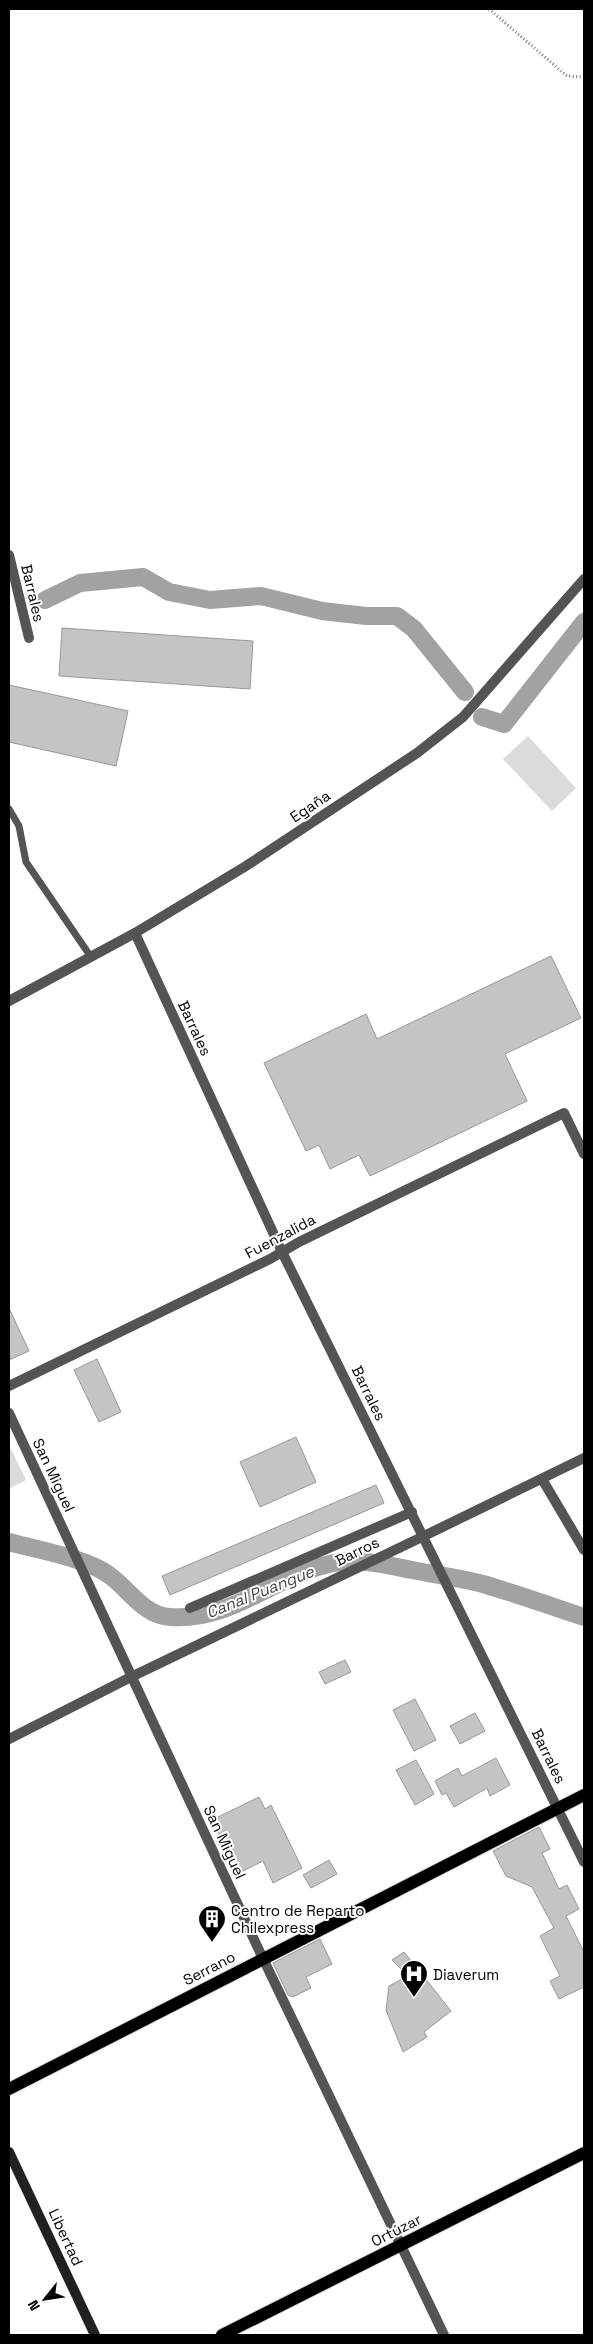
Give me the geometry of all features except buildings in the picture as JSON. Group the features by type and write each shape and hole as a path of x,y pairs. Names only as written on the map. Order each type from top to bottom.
{"main road":[{"name":"Serrano","path":"9,2089 584,1795"},
{"name":"Libertad","path":"9,2152 95,2335"},
{"name":"Ortúzar","path":"222,2335 584,2153"}],"street":[{"name":"Barrales","path":"9,555 10,569 28,638"},
{"name":"Egaña","path":"9,1001 135,933 291,837 417,753 462,717 583,584"},
{"name":"Barrales","path":"135,933 282,1252 584,1862"},
{"name":"Fuenzalida","path":"9,1386 564,1113 584,1154"},
{"name":"San Miguel","path":"9,1413 264,1958 444,2335"},
{"name":"Barros","path":"9,1739 132,1677 584,1458"},
{"path":"542,1479 584,1550"},
{"path":"190,1608 412,1512"}],"lane":[{"path":"9,809 19,826 26,862 90,957"}],"path":[{"path":"489,9 567,76 584,76"}],"shaded area":[{"path":"528,736 576,788 552,811 503,759"},
{"path":"9,1449 11,1449 26,1480 9,1489"}],"waterway":[{"path":"45,600 80,583 143,577 169,592 210,600 261,596 322,611 366,616 397,616 414,629 465,692"},
{"path":"482,717 504,724 584,622"},
{"name":"Canal Puangue","path":"9,1542 75,1559 99,1569 109,1575 152,1612 170,1617 192,1617 214,1612 234,1605 313,1569 334,1563 353,1561 383,1564 483,1584 584,1617"}],"place":[{"name":"Centro de Reparto Chilexpress","path":"212,1943"},
{"name":"Diaverum","path":"414,1998"}]}
